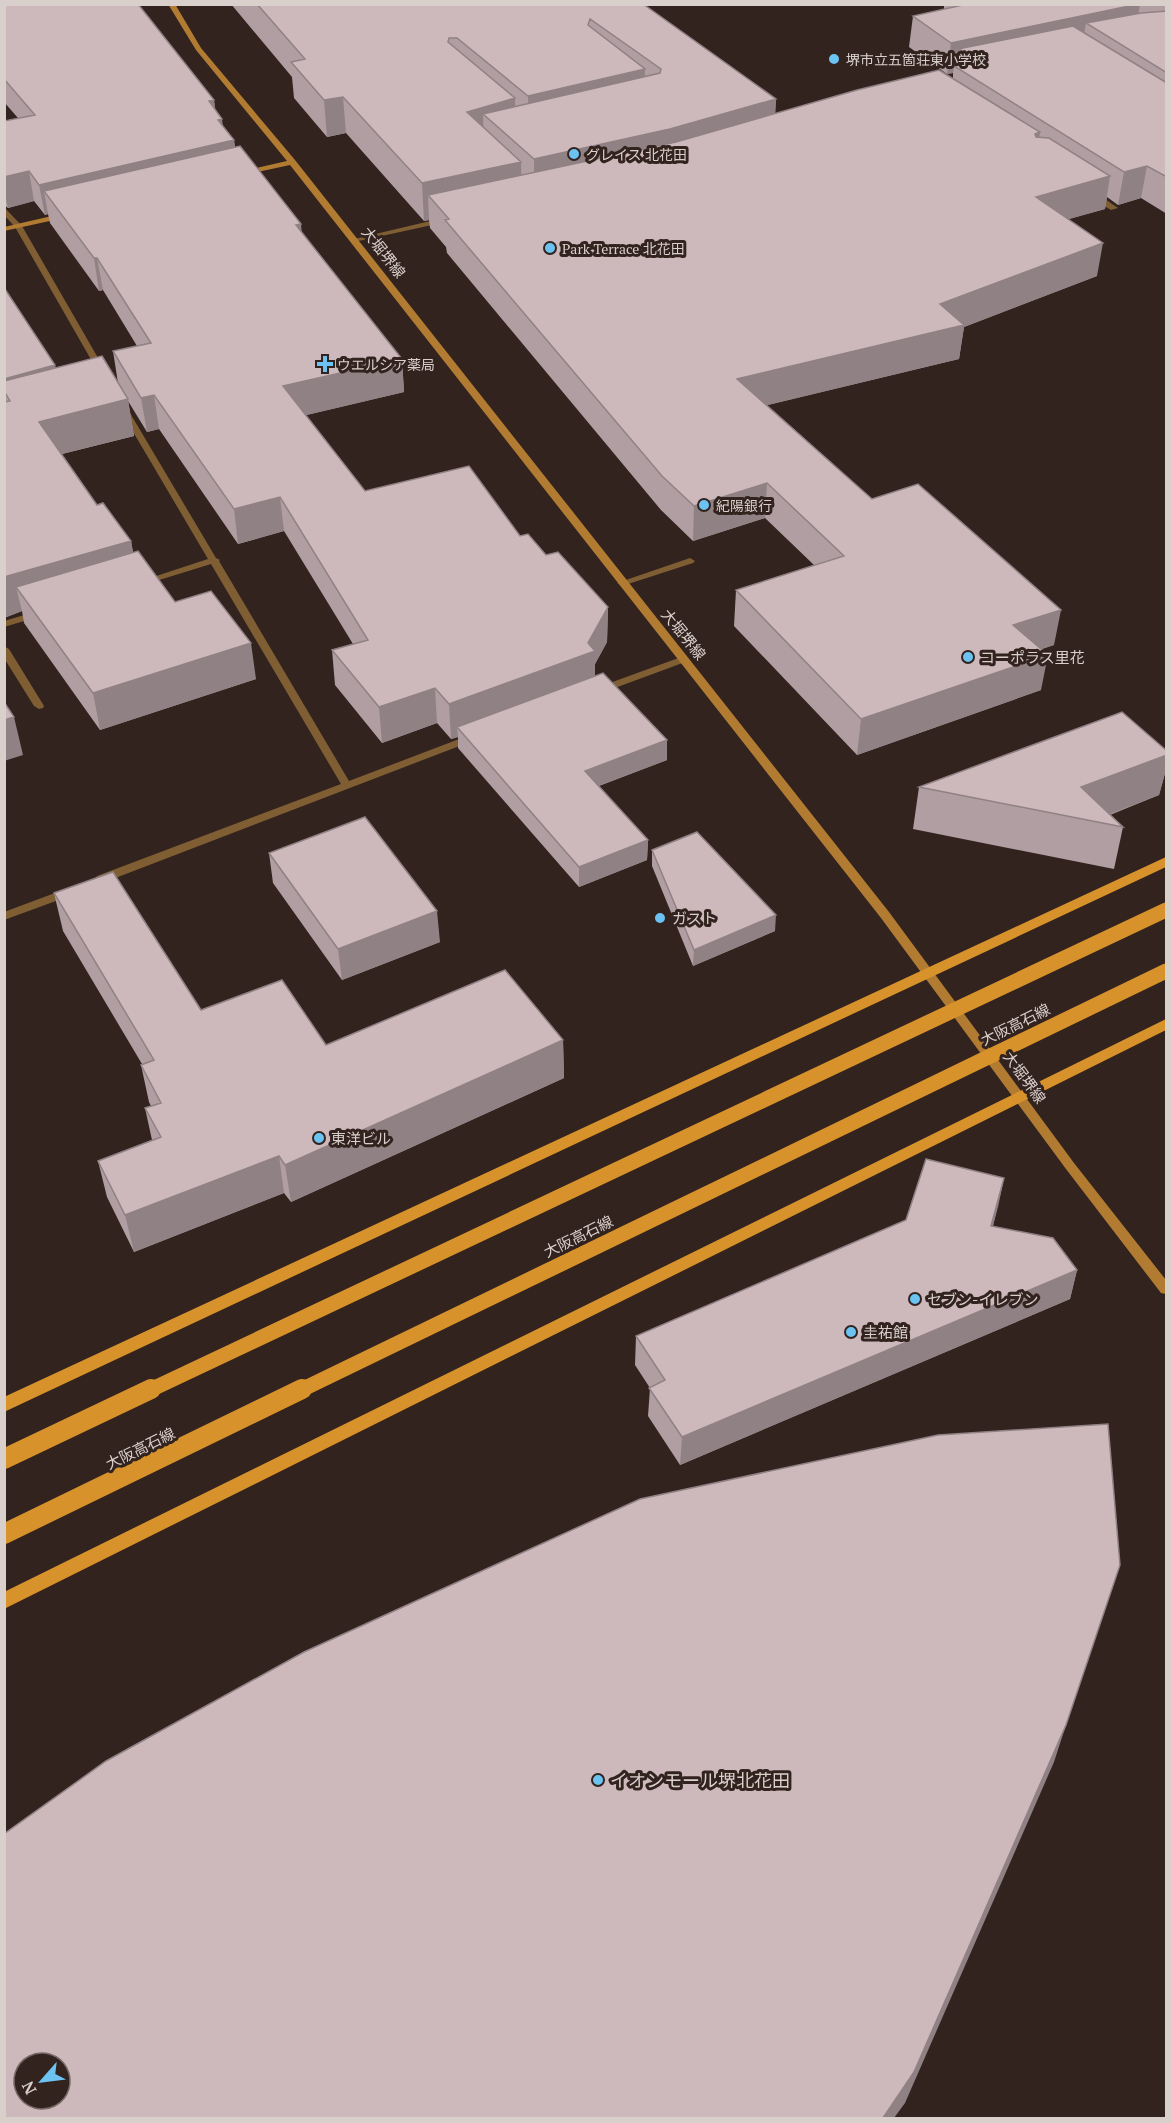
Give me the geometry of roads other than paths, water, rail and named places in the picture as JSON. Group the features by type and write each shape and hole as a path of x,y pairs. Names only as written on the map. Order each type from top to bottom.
{"main road":[{"name":"大堀堺線","path":"171,4 198,49 292,162 621,583 684,659 928,972 1020,1099 1167,1289"},
{"path":"237,175 292,162"},
{"path":"4,230 76,213"},
{"path":"4,1405 1167,862"},
{"path":"4,1459 1167,910"},
{"name":"大阪高石線","path":"4,1534 1167,971"},
{"path":"4,1601 1020,1099 1167,1024"}],"street":[{"path":"1085,190 1114,208"},
{"path":"4,209 18,226 104,376"},
{"path":"354,240 453,218"},
{"path":"116,397 215,560 346,784"},
{"path":"137,584 215,560"},
{"path":"621,583 690,561"},
{"path":"4,624 49,611"},
{"path":"4,649 39,706"},
{"path":"586,695 684,659"},
{"path":"4,916 346,784 488,732"}],"place":[{"name":"堺市立五箇荘東小学校","path":"834,59"},
{"name":"グレイス 北花田","path":"574,154"},
{"name":"Park Terrace 北花田","path":"550,248"},
{"name":"ウエルシア薬局","path":"325,364"},
{"name":"紀陽銀行","path":"704,505"},
{"name":"コーポラス里花","path":"968,657"},
{"name":"ガスト","path":"660,918"},
{"name":"東洋ビル","path":"319,1138"},
{"name":"セブン-イレブン","path":"915,1299"},
{"name":"圭祐館","path":"851,1332"},
{"name":"イオンモール堺北花田","path":"598,1780"}]}
